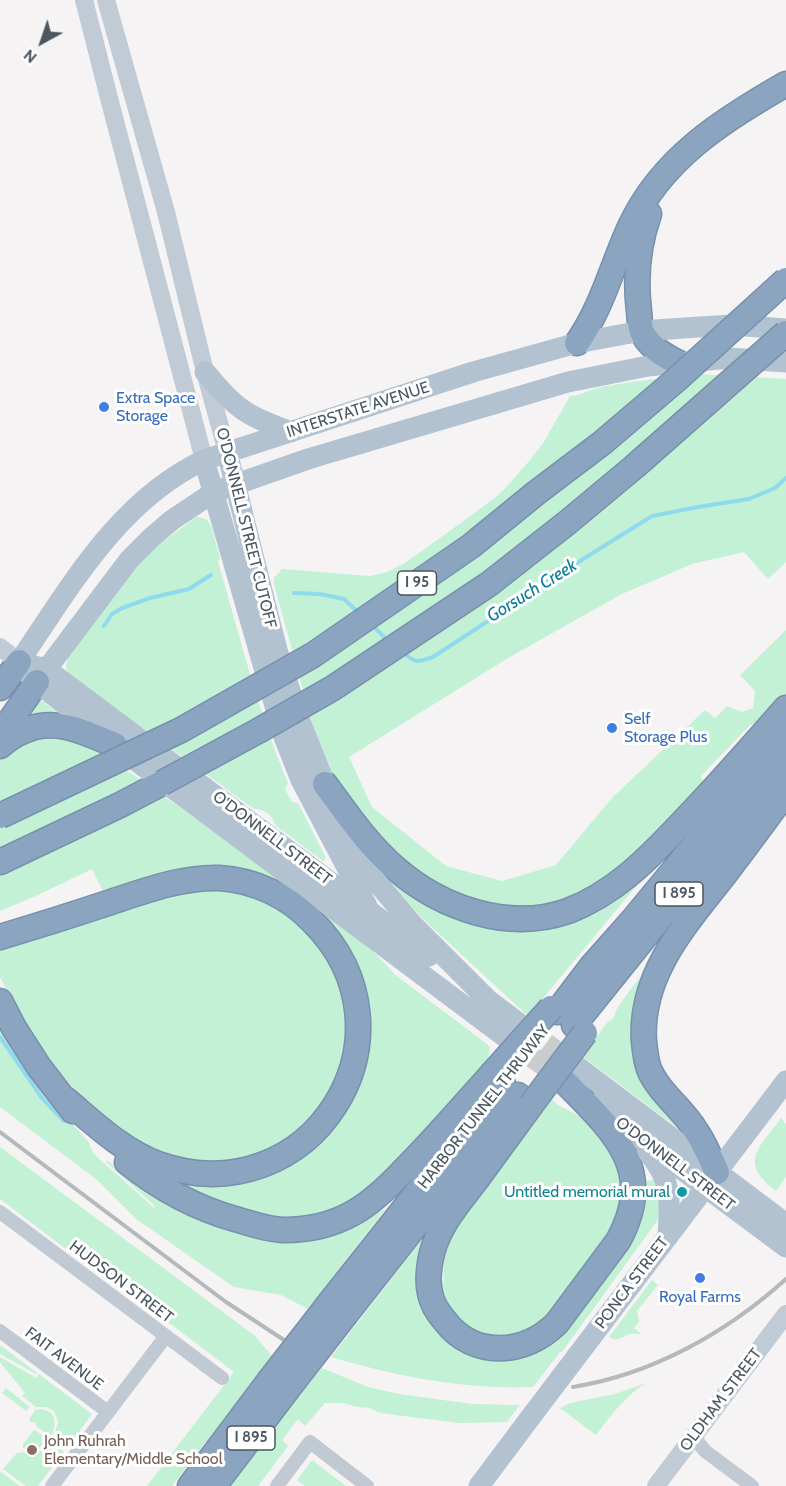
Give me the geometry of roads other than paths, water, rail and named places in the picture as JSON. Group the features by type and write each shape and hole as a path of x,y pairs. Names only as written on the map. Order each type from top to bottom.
{"highway":[{"path":"577,343 589,327 636,214 666,173 708,133 786,84"},
{"path":"666,173 647,220 637,263 637,298 641,331 658,351 679,363"},
{"name":"I 95","path":"0,816 181,730 322,648 471,546 602,443 676,380 786,280"},
{"name":"I 95","path":"0,861 120,805 258,731 333,688 489,585 568,522 708,403 786,331"},
{"path":"0,688 19,662"},
{"path":"0,735 41,675"},
{"path":"325,784 364,837 394,868 422,888 456,906 484,914 525,919 567,911 602,894 631,874 703,802 786,708"},
{"path":"0,746 20,731 40,725 60,725 79,730 115,745"},
{"name":"I 895","path":"567,1019 592,966 639,913 786,734"},
{"name":"I 895","path":"567,1019 685,887 786,765"},
{"path":"712,1179 697,1131 658,1085 649,1068 643,1025 646,1004 659,967 677,935 786,792"},
{"path":"0,937 159,886 219,878 264,888 285,898 322,930 335,948 345,969 357,1008 357,1031 351,1071 343,1090 323,1122 309,1137 282,1156 265,1164 244,1171 211,1174 183,1171 157,1164 127,1149 65,1100"},
{"path":"0,1000 14,1028 65,1100 111,1149 164,1188 202,1207 244,1222 281,1230 308,1229 337,1221 354,1213 388,1187 417,1157 511,1090 567,1019"},
{"path":"567,1019 511,1090 457,1205 443,1227 433,1250 428,1286 434,1306 454,1332 482,1347 520,1346 548,1332 618,1241 629,1216 633,1200 633,1186 632,1173 625,1153 568,1076"},
{"name":"HARBOR TUNNEL THRUWAY","path":"190,1486 278,1386 511,1090"},
{"name":"HARBOR TUNNEL THRUWAY","path":"214,1486 278,1386"}],"main road":[{"name":"O'DONNELL STREET CUTOFF","path":"84,0 204,460 284,737 301,780 393,953"},
{"name":"O'DONNELL STREET CUTOFF","path":"106,0 168,223 277,650 300,721 350,838 375,879 412,924 492,1003"},
{"name":"INTERSTATE AVENUE","path":"19,662 92,555 113,530 153,492 184,470 204,460 473,372 577,343 641,331 732,325 786,331"},
{"name":"INTERSTATE AVENUE","path":"41,675 129,560 151,537 214,492 308,459 568,382 648,366 729,358 786,362"},
{"path":"206,372 224,394 240,408 291,432"},
{"name":"O'DONNELL STREET","path":"0,647 41,675 371,913 492,1003 514,1032 393,953 115,745 41,675"},
{"name":"O'DONNELL STREET","path":"568,1076 712,1179 786,1247"},
{"name":"O'DONNELL STREET","path":"568,1076 628,1129 786,1224"},
{"name":"PONCA STREET","path":"479,1486 786,1081"},
{"path":"628,1129 658,1164 667,1185 668,1237"},
{"name":"OLDHAM STREET","path":"656,1486 786,1314"}],"street":[{"name":"HUDSON STREET","path":"0,1212 222,1378"},
{"name":"FAIT AVENUE","path":"0,1331 108,1412"},
{"path":"52,1486 166,1336"},
{"path":"694,1437 705,1451 752,1486"},
{"path":"277,1486 310,1442 368,1486"}],"waterway":[{"name":"Gorsuch Creek","path":"402,652 416,661 433,657 652,516 749,499 775,488 786,478"},
{"name":"Gorsuch Creek","path":"104,626 112,614 122,608 150,598 189,589 211,575"},
{"name":"Gorsuch Creek","path":"294,593 320,594 344,599 359,613"},
{"name":"Gorsuch Creek","path":"371,624 387,640"},
{"path":"0,1037 42,1098 64,1121"}],"tunnel":[{"path":"521,1025 575,1065"},
{"path":"508,1039 563,1080"}],"railway":[{"path":"0,1132 226,1302 284,1340"},
{"path":"573,1387 632,1372 687,1348 739,1317 786,1279"}],"place":[{"name":"Extra Space Storage","path":"104,407"},
{"name":"Self Storage Plus","path":"612,728"},
{"name":"Untitled memorial mural","path":"682,1192"},
{"name":"Royal Farms","path":"700,1278"},
{"name":"John Ruhrah Elementary/Middle School","path":"32,1450"}]}
